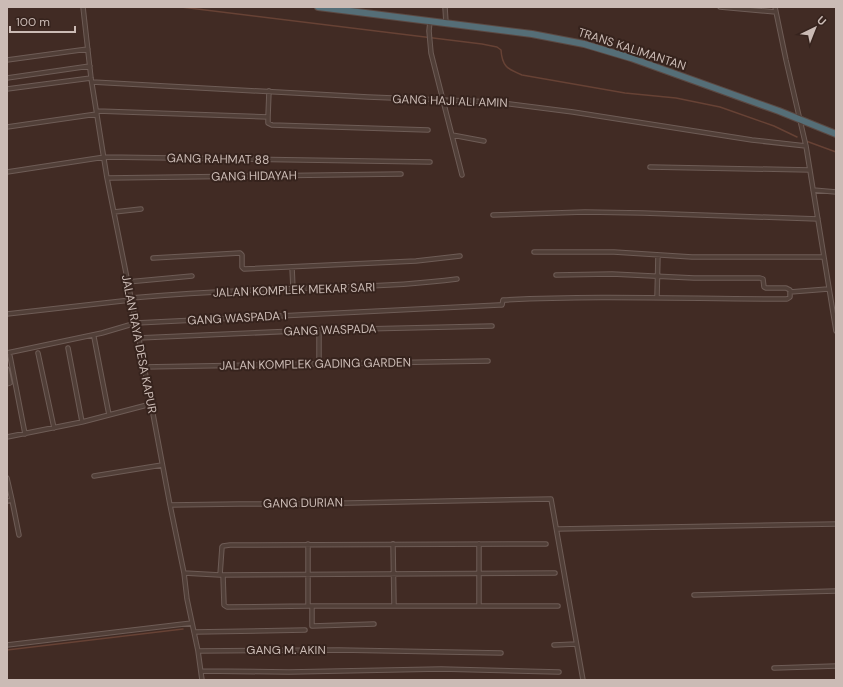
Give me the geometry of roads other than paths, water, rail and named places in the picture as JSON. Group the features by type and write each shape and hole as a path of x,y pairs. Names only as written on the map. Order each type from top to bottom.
{"highway":[{"name":"TRANS KALIMANTAN","path":"318,7 532,34 591,45 772,108 836,134"}],"street":[{"name":"JALAN RAYA DESA KAPUR","path":"83,7 90,66 107,178 184,574 202,680"},
{"path":"445,7 446,23"},
{"path":"720,7 776,12"},
{"path":"775,7 806,144 828,289 836,331"},
{"path":"430,21 431,53 462,175"},
{"path":"7,60 88,49"},
{"path":"7,78 90,66"},
{"name":"GANG HAJI ALI AMIN","path":"7,89 92,80 368,97 443,99 513,104 752,140 806,144"},
{"path":"269,91 268,123 272,125 428,130"},
{"path":"7,127 97,113 268,117"},
{"path":"452,136 484,141"},
{"name":"GANG RAHMAT 88","path":"7,172 105,157 430,162"},
{"path":"650,168 810,170"},
{"name":"GANG HIDAYAH","path":"107,178 401,174"},
{"path":"813,190 836,192"},
{"path":"114,212 141,209"},
{"path":"493,215 585,212 818,219"},
{"path":"534,252 614,252 692,257 824,257"},
{"path":"153,258 240,253 242,255 242,267 244,269 416,261 460,256"},
{"path":"658,255 658,297 695,299 787,299 790,297 790,292"},
{"path":"292,267 293,289"},
{"path":"556,275 612,274 760,278 763,280 766,288 786,288 790,290 790,292"},
{"path":"127,282 192,276"},
{"name":"JALAN KOMPLEK MEKAR SARI","path":"7,314 179,294 382,286 457,279"},
{"path":"790,292 828,289"},
{"name":"GANG WASPADA 1","path":"8,354 136,323 502,305 503,300 658,297"},
{"path":"831,303 836,304"},
{"name":"GANG WASPADA","path":"138,338 319,330 492,326"},
{"path":"319,330 319,364"},
{"path":"94,338 109,414"},
{"path":"68,348 82,422"},
{"path":"38,353 54,428"},
{"path":"8,354 25,434"},
{"name":"JALAN KOMPLEK GADING GARDEN","path":"143,367 488,361"},
{"path":"7,369 10,383 7,384"},
{"path":"7,437 82,422 151,404"},
{"path":"94,476 162,465"},
{"path":"7,478 19,535"},
{"name":"GANG DURIAN","path":"170,505 551,499 557,530"},
{"path":"7,501 12,500"},
{"path":"583,680 557,530 836,524"},
{"path":"546,544 308,544 223,546 221,549 224,605 227,607 394,605 558,606"},
{"path":"308,544 308,606"},
{"path":"393,544 394,605"},
{"path":"479,544 479,605"},
{"path":"184,574 555,573"},
{"path":"694,595 836,590"},
{"path":"312,606 312,626 374,624"},
{"path":"7,645 192,623"},
{"path":"194,632 305,630"},
{"path":"554,645 576,644"},
{"name":"GANG M. AKIN","path":"198,651 319,650 501,653"},
{"path":"774,668 836,666"},
{"path":"200,671 289,672 441,670 559,672"}],"waterway":[{"path":"181,7 497,47 501,50 506,66 522,75 625,93 676,98 720,107 774,126 797,137"},
{"path":"806,141 836,152"},
{"path":"7,650 183,629"}]}
